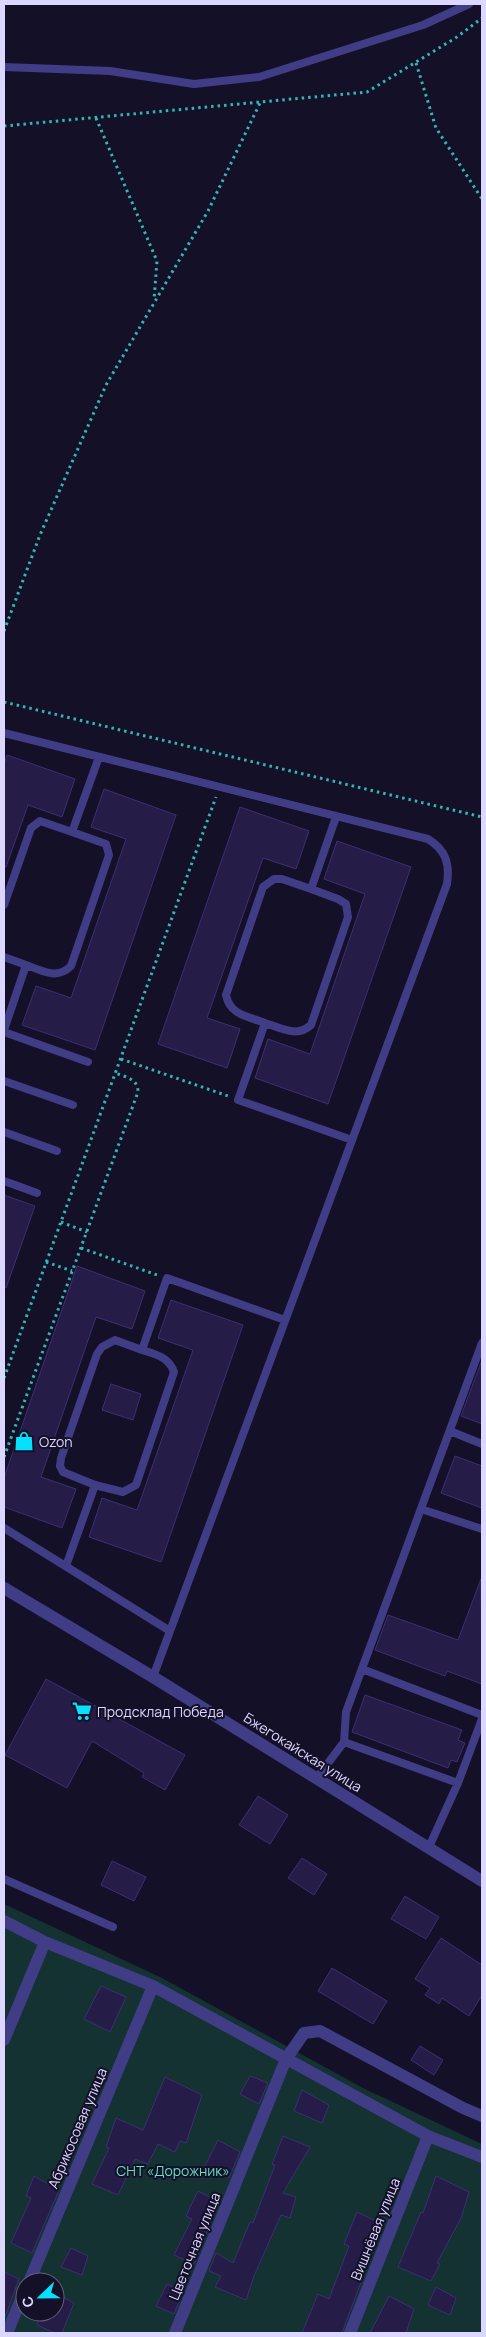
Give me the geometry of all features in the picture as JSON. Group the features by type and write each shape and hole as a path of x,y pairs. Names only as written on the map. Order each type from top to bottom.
{"street":[{"name":"Бжегокайская улица","path":"4,1588 153,1677 482,1881"},
{"path":"4,1921 45,1942 153,1986 428,2136 482,2157"},
{"path":"4,2040 45,1942"},
{"name":"Абрикосовая улица","path":"32,2272 153,1986"},
{"name":"Цветочная улица","path":"175,2333 286,2060 304,2033 320,2031 463,2108 482,2116"},
{"name":"Вишнёвая улица","path":"350,2333 428,2136"},
{"path":"7,2333 15,2314"}],"lane":[{"path":"4,67 110,72 194,84 259,76 423,25 470,4"},
{"path":"4,733 428,839 442,850 449,870 447,884 153,1677"},
{"path":"72,832 99,757"},
{"path":"311,889 336,817"},
{"path":"4,905 31,828 40,822 106,844 109,855 71,966 66,972 54,974 4,957"},
{"path":"274,879 282,879 338,899 346,904 349,910 311,1025 306,1030 292,1032 264,1023 235,1012 228,1003 226,995 263,887 274,879"},
{"path":"26,965 4,1031 88,1062"},
{"path":"264,1023 238,1100 352,1140"},
{"path":"4,1081 73,1105"},
{"path":"4,1132 57,1151"},
{"path":"4,1181 37,1193"},
{"path":"142,1350 167,1278 285,1320"},
{"path":"115,1340 161,1356 171,1364 174,1372 136,1485 122,1492 95,1485 63,1472 60,1466 97,1354 102,1347 115,1340"},
{"path":"316,1779 344,1742 346,1712 480,1355 482,1343"},
{"path":"450,1432 482,1444"},
{"path":"66,1566 95,1485"},
{"path":"421,1509 482,1529"},
{"path":"4,1528 170,1631"},
{"path":"362,1669 482,1717 458,1784 429,1847"},
{"path":"344,1742 458,1784"},
{"path":"4,1879 113,1927"}],"path":[{"path":"4,126 367,92 457,37 482,18"},
{"path":"416,62 436,128 482,199"},
{"path":"4,631 40,535 106,385 208,211 260,103"},
{"path":"96,118 157,262 154,303"},
{"path":"4,702 482,817"},
{"path":"4,1378 220,787"},
{"path":"121,1059 238,1100"},
{"path":"4,1457 138,1092 137,1084 133,1080 115,1074"},
{"path":"61,1222 87,1232"},
{"path":"81,1248 167,1278"},
{"path":"46,1262 72,1271"}],"green space":[{"name":"СНТ «Дорожник»","path":"4,1904 162,1978 365,2089 482,2144 482,2333 4,2333"}],"building":[{"path":"7,755 75,779 62,817 28,805 6,867 4,867 4,764"},
{"path":"104,789 176,815 95,1050 22,1025 36,986 71,998 126,839 91,827"},
{"path":"240,807 309,831 296,869 263,858 207,1018 240,1029 227,1068 158,1044"},
{"path":"337,841 411,867 328,1104 255,1078 268,1039 310,1054 365,894 324,879"},
{"path":"4,1195 35,1206 6,1288 4,1287"},
{"path":"77,1266 145,1291 132,1329 96,1317 41,1477 76,1489 62,1528 4,1507 4,1478"},
{"path":"171,1300 243,1325 161,1562 89,1537 102,1498 137,1510 193,1350 158,1338"},
{"path":"482,1360 482,1424 461,1416"},
{"path":"111,1384 141,1394 133,1420 102,1410"},
{"path":"455,1456 482,1466 482,1508 441,1493"},
{"path":"481,1579 482,1684 447,1671 445,1676 375,1650 388,1615 458,1640"},
{"path":"46,1679 185,1755 165,1790 142,1777 144,1773 92,1741 67,1788 5,1755"},
{"path":"365,1695 462,1730 458,1740 465,1743 457,1762 451,1760 448,1768 352,1732"},
{"path":"258,1796 288,1815 270,1844 239,1825"},
{"path":"302,1858 327,1874 314,1895 288,1878"},
{"path":"112,1861 146,1877 134,1901 101,1885"},
{"path":"405,1896 439,1917 426,1939 391,1919"},
{"path":"441,1938 482,1965 482,1995 469,2016 442,1998 439,2004 425,1995 430,1988 415,1979"},
{"path":"332,1968 387,2001 373,2024 318,1991"},
{"path":"101,1986 126,1997 110,2032 84,2019"},
{"path":"420,2046 443,2060 434,2075 411,2060"},
{"path":"250,2076 268,2083 259,2104 240,2094"},
{"path":"165,2077 202,2095 186,2143 180,2141 175,2152 158,2144 148,2164 135,2159 118,2195 92,2184 109,2148 106,2147 116,2118 143,2130"},
{"path":"302,2090 329,2105 322,2123 294,2111"},
{"path":"283,2136 310,2147 283,2193 296,2197 290,2218 281,2215 254,2276 246,2300 215,2287 221,2276 209,2271 216,2253 233,2263 250,2222 253,2223 275,2165 272,2164"},
{"path":"218,2140 240,2152 229,2178 205,2166"},
{"path":"34,2176 59,2190 32,2253 11,2243 31,2198 26,2196"},
{"path":"436,2176 469,2192 461,2218 437,2263 440,2264 431,2281 398,2267 421,2212 423,2213"},
{"path":"198,2191 219,2202 194,2264 174,2255 192,2219 186,2216"},
{"path":"357,2212 384,2225 362,2273 364,2274 342,2333 302,2333 318,2294 329,2299 349,2246 344,2244"},
{"path":"71,2248 88,2256 82,2275 61,2267"},
{"path":"4,2272 15,2277 15,2290 4,2317"},
{"path":"167,2284 183,2292 174,2314 156,2306"},
{"path":"436,2287 456,2298 450,2315 428,2305"},
{"path":"389,2296 414,2309 406,2333 370,2333"},
{"path":"65,2298 74,2303 62,2333 55,2333 37,2325 38,2322 65,2322"}],"place":[{"name":"Ozon","path":"24,1441"},
{"name":"Продсклад Победа","path":"82,1711"}]}
